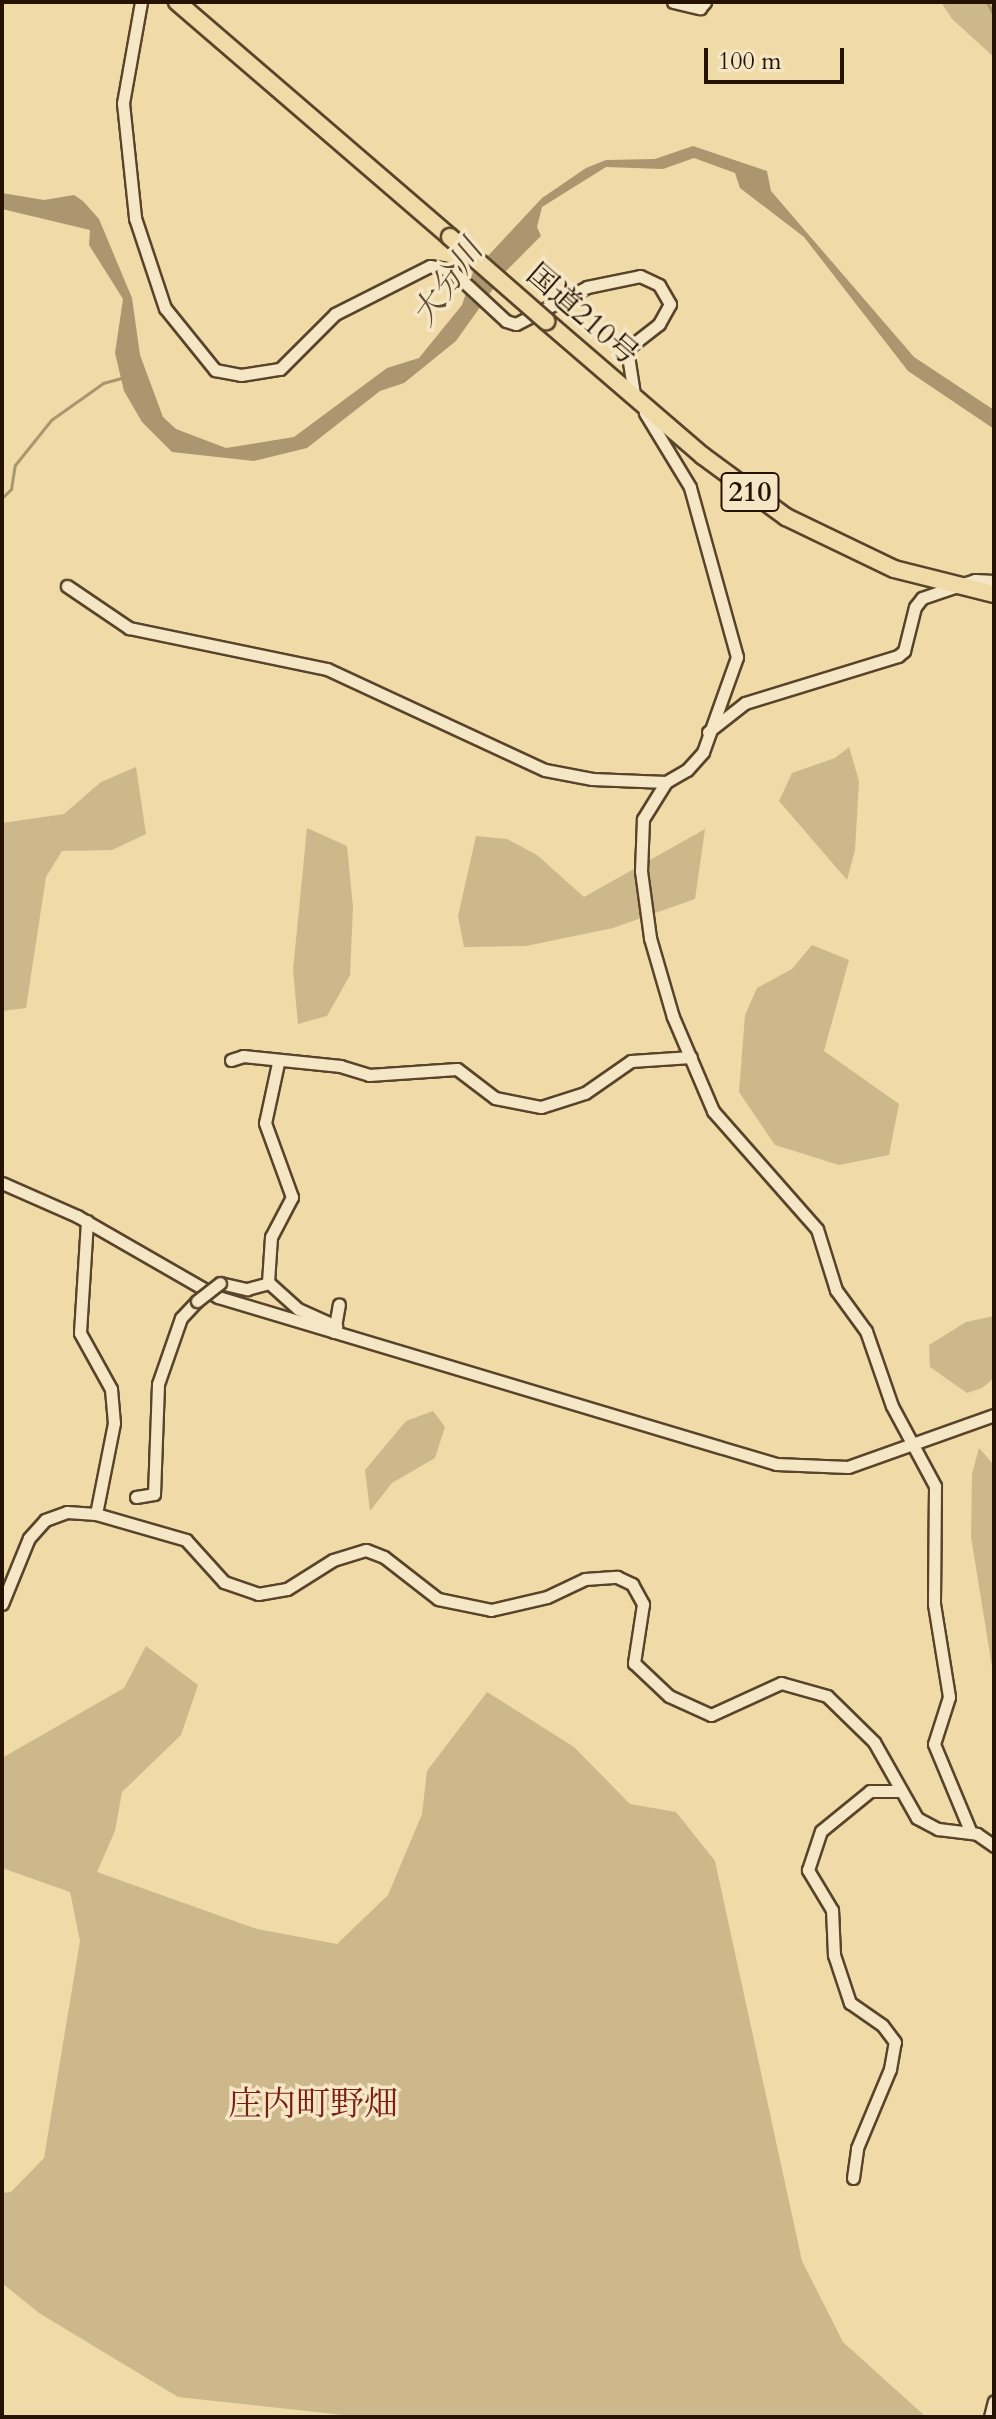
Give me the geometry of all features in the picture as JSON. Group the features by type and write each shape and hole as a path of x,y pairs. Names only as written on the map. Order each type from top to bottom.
{"highway":[{"name":"国道210号","path":"177,2 637,400 744,488 816,535 894,569 952,586 994,594"}],"street":[{"path":"141,2 123,103 133,208 159,296 210,366 234,375 280,369 343,309 430,266 444,266 458,275 506,321 516,324 609,280 650,278 670,304 659,324 627,349 627,372 637,400 690,487 732,629 736,668 696,761 666,782 641,828 643,903 660,977 691,1057 723,1125 817,1229 836,1290 866,1331 886,1392 937,1497 934,1604 949,1697 934,1744 971,1833"},
{"path":"673,2 700,8 705,2"},
{"path":"708,732 745,703 902,654 918,602 952,586 994,581"},
{"path":"67,586 129,628 327,669 545,770 592,779 666,782"},
{"path":"231,1060 243,1056 278,1063 340,1066 369,1075 457,1069 495,1098 541,1107 585,1093 631,1061 691,1057"},
{"path":"278,1063 265,1123 292,1197 270,1242 269,1283 298,1309 335,1330"},
{"path":"2,1183 87,1221 202,1290 785,1466 843,1468 994,1415"},
{"path":"87,1221 80,1333 111,1389 114,1423 96,1514"},
{"path":"136,1497 154,1494 158,1384 181,1318 220,1283 247,1289 269,1283"},
{"path":"335,1330 339,1304"},
{"path":"2,1604 29,1538 45,1520 67,1512 96,1514 190,1542 224,1582 258,1594 287,1589 333,1560 366,1550 384,1557 438,1599 491,1610 547,1597 594,1576 627,1580 643,1604 634,1663 669,1696 715,1715 773,1685 804,1686 827,1696 855,1720 924,1823 971,1833 994,1846"},
{"path":"853,2178 857,2148 895,2042 882,2025 850,2003 834,1955 832,1910 808,1870 821,1831 870,1791 901,1791"},
{"path":"990,2417 994,2401"}],"shaded area":[{"path":"941,2 994,2 994,57 952,19"},
{"path":"693,146 767,171 771,191 914,357 994,410 994,429 908,371 804,237 740,188 735,173 694,158 663,169 606,167 542,207 537,227 541,236 505,272 456,341 404,383 380,391 307,448 254,461 172,452 142,422 124,391 115,353 123,299 89,245 90,230 2,209 2,193 44,200 74,195 83,201 99,219 132,298 140,355 163,417 176,429 226,448 294,437 387,368 419,358 462,305 473,272 542,198 586,168 606,160 655,159"},
{"path":"849,747 859,781 855,850 847,880 779,801 792,773 835,758"},
{"path":"136,767 146,834 112,850 62,851 46,877 26,1008 2,1011 2,823 64,814 101,782"},
{"path":"307,828 347,846 353,907 350,975 327,1016 298,1024 293,970"},
{"path":"705,829 695,899 613,928 526,946 464,947 458,916 476,836 507,839 537,855 584,897"},
{"path":"812,945 849,960 824,1051 899,1104 889,1155 839,1165 775,1145 739,1092 745,1015 757,988 792,969"},
{"path":"994,1316 994,1378 982,1388 967,1393 930,1367 929,1345 966,1322"},
{"path":"433,1411 445,1427 435,1458 392,1483 370,1511 365,1470 406,1421"},
{"path":"979,1448 994,1465 994,1679 971,1537 972,1474"},
{"path":"146,1646 198,1685 181,1735 122,1792 115,1831 97,1872 257,1929 337,1944 388,1895 422,1814 427,1771 487,1692 574,1747 630,1804 676,1812 715,1861 802,2261 843,2342 926,2417 361,2417 178,2397 39,2313 2,2283 2,2193 11,2192 44,2158 80,1941 70,1892 2,1868 2,1758 124,1688"}],"waterway":[{"path":"987,2 994,15"},
{"path":"2,498 11,489 15,465 51,420 103,383 122,378"}],"district":[{"name":"庄内町野畑","path":"313,2105"}],"water label":[{"name":"大分川","path":"448,283"}]}
